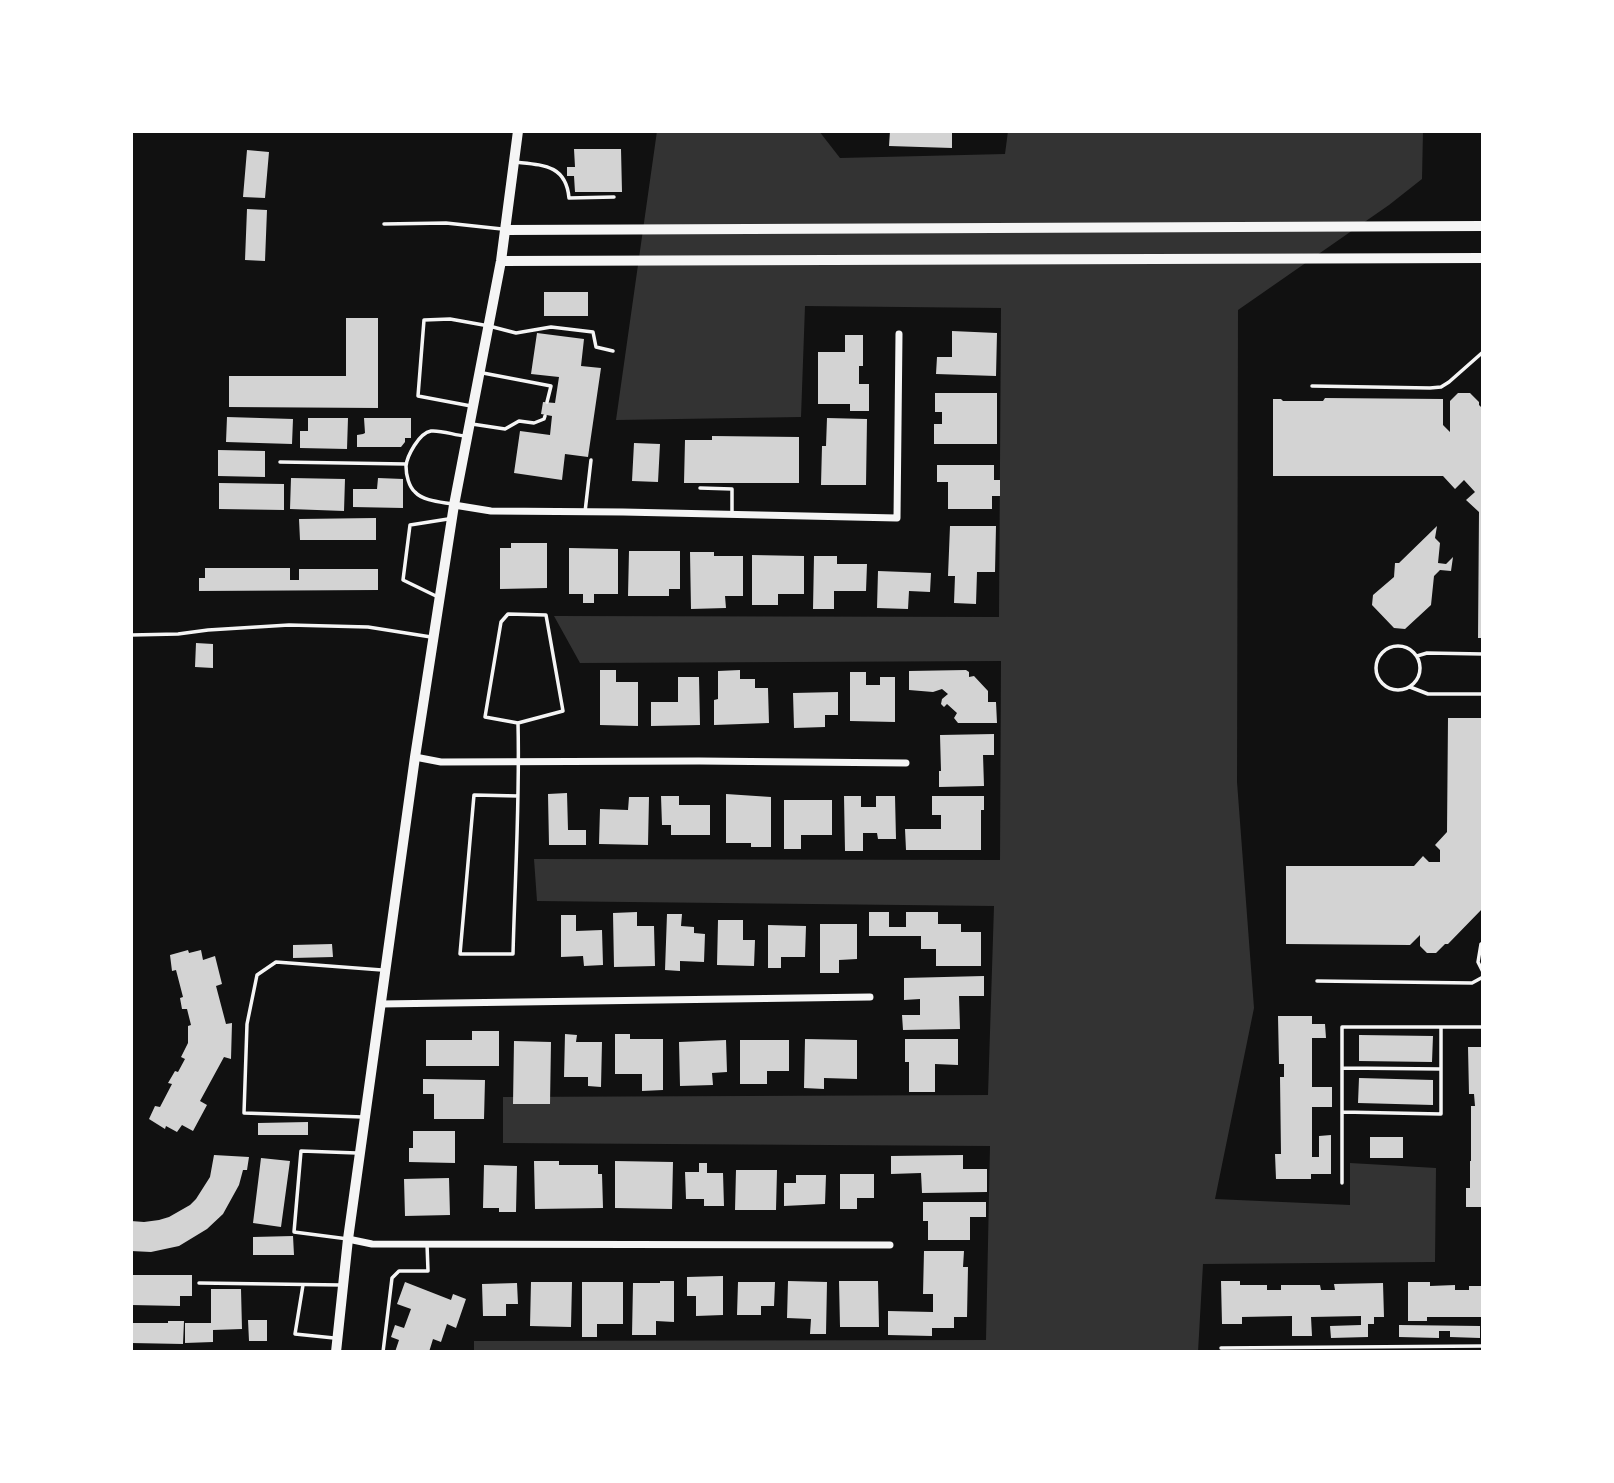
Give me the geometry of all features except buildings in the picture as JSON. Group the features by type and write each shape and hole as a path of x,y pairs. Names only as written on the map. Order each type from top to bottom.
{"main road":[{"path":"336,1352 359,1153 415,757 454,505 501,261 518,131"},
{"path":"505,230 1483,226"},
{"path":"501,261 1483,258"}],"street":[{"path":"454,505 491,511 897,518 899,334"},
{"path":"415,757 441,762 906,763"},
{"path":"380,1004 870,997"},
{"path":"348,1238 372,1244 890,1245"}],"lane":[{"path":"514,162 542,165 557,172 564,179 569,198 614,197"},
{"path":"384,224 446,223 505,230"},
{"path":"473,406 418,396 424,320 450,319 516,333 551,327 593,332 596,347 613,351"},
{"path":"1312,386 1441,387 1483,352"},
{"path":"480,372 551,386 547,402"},
{"path":"470,424 505,429 519,421 534,423 545,416"},
{"path":"454,505 419,496 412,490 406,464 418,440 426,433 432,431 467,436"},
{"path":"585,512 591,460"},
{"path":"280,462 406,464"},
{"path":"700,488 732,489 732,515"},
{"path":"440,598 403,580 410,525 452,518"},
{"path":"508,614 546,615 563,711 518,723 485,717 501,622 508,614"},
{"path":"131,635 289,625 368,627 433,638"},
{"path":"1399,646 1417,656 1420,670 1415,683 1410,687 1390,690 1376,674 1377,660 1385,649 1399,646"},
{"path":"1417,656 1427,653 1483,654"},
{"path":"1410,687 1428,694 1483,694"},
{"path":"518,723 519,762 518,796 513,954 460,954 474,795 518,796"},
{"path":"1317,981 1472,983 1483,975 1478,962 1483,943"},
{"path":"364,1117 244,1113 247,1024 257,975 276,962 384,971"},
{"path":"1342,1183 1342,1027 1483,1027"},
{"path":"1342,1112 1441,1114 1441,1027"},
{"path":"1342,1069 1441,1069"},
{"path":"348,1238 294,1232 301,1151 359,1153"},
{"path":"383,1352 392,1278 398,1271 428,1271 427,1244"},
{"path":"199,1283 343,1285"},
{"path":"303,1285 295,1334 337,1338"},
{"path":"1221,1348 1483,1346"}],"shaded area":[{"path":"657,131 819,131 840,158 1005,154 1008,131 1423,131 1422,179 1238,310 1237,782 1254,1008 1215,1199 1350,1205 1350,1163 1436,1168 1435,1262 1203,1264 1198,1352 474,1352 474,1341 986,1340 990,1146 503,1143 503,1097 988,1095 994,906 537,901 534,859 1000,860 1001,661 580,663 554,616 999,617 1001,308 805,306 801,417 616,420"}]}
